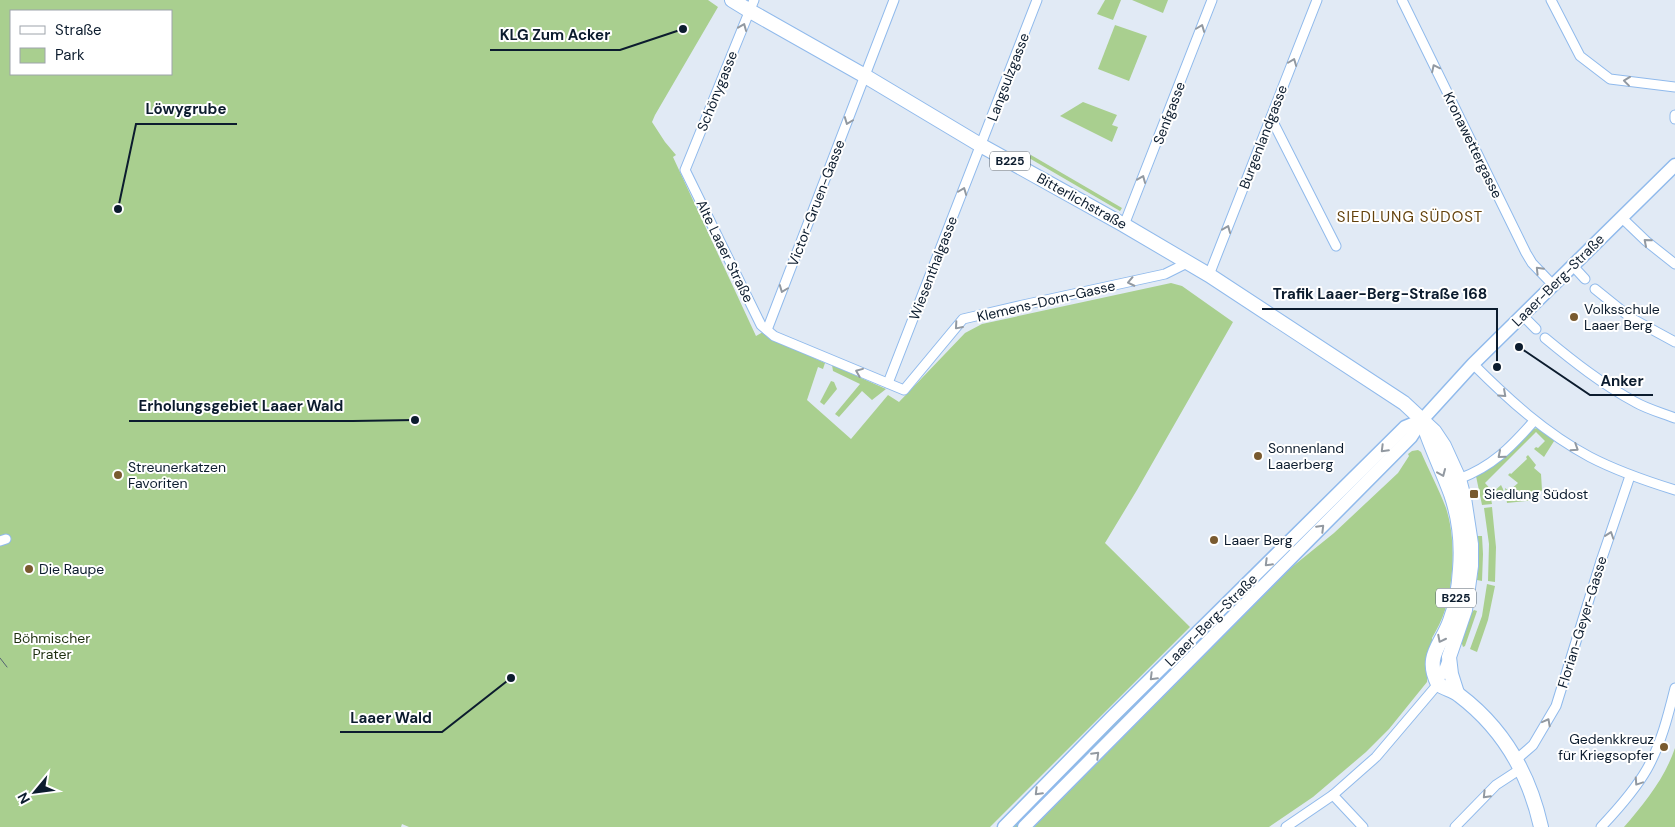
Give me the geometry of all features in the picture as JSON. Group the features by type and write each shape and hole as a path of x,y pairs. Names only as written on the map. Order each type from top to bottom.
{"main road":[{"name":"Bitterlichstraße","path":"732,0 752,6 980,150 1124,225 1209,275 1404,403 1422,420"},
{"name":"Laaer-Berg-Straße","path":"1024,827 1411,438 1422,420 1473,364 1675,165"},
{"name":"Laaer-Berg-Straße","path":"1004,827 1111,718 1405,427 1422,420"},
{"name":"B225","path":"1422,420 1434,431 1444,446 1459,479 1468,526 1471,566 1465,610 1449,657 1451,674 1458,693"},
{"name":"B225","path":"1422,420 1454,507 1460,550 1460,569 1455,607 1450,623 1433,658 1432,670 1438,684 1458,693 1489,722 1519,764 1536,804 1541,827"}],"street":[{"name":"Victor-Gruen-Gasse","path":"767,330 894,0"},
{"name":"Langsulzgasse","path":"980,150 1037,0"},
{"name":"Senfgasse","path":"1124,225 1212,0"},
{"name":"Burgenlandgasse","path":"1209,275 1317,0"},
{"name":"Kronawettergasse","path":"1402,0 1526,254 1553,285"},
{"path":"1551,0 1580,56 1610,79 1675,87"},
{"name":"Schönygasse","path":"685,170 752,6"},
{"path":"1271,118 1336,246"},
{"name":"Wiesenthalgasse","path":"888,383 980,150"},
{"name":"Alte Laaer Straße","path":"685,170 761,325 767,330"},
{"path":"1621,217 1646,241 1675,264"},
{"name":"Klemens-Dorn-Gasse","path":"767,330 774,336 904,390 963,320 1165,274 1188,263"},
{"path":"1573,266 1585,279"},
{"path":"1595,288 1631,318 1675,342"},
{"path":"1523,316 1536,329"},
{"path":"1545,338 1596,379 1636,403 1675,418"},
{"path":"1473,364 1534,421 1589,457 1630,476 1675,490"},
{"path":"1459,479 1489,465 1534,421"},
{"name":"Florian-Geyer-Gasse","path":"1455,827 1519,764 1533,745 1556,706 1601,561 1630,476"},
{"path":"1286,827 1333,795 1376,757 1438,684 1449,657"},
{"path":"1601,827 1631,793 1647,769 1663,732 1675,688"},
{"path":"1333,795 1363,827"}],"green space":[{"name":"Böhmischer Prater","path":"0,0 708,0 718,7 652,122 676,155 673,157 756,336 763,332 775,340 825,363 823,369 818,367 807,400 851,439 888,395 899,402 965,333 982,324 1171,283 1182,286 1233,322 1105,543 1190,627 990,827 409,827 402,824 401,827 0,827"},
{"path":"1105,0 1121,0 1113,20 1097,14"},
{"path":"1132,0 1168,0 1163,13"},
{"path":"1115,25 1147,36 1129,81 1098,69"},
{"path":"1083,102 1117,115 1112,125 1118,127 1112,142 1060,116"},
{"path":"1031,155 1122,208 1120,211 1029,158"},
{"path":"832,365 886,389 872,400 862,391 839,417 835,414 860,384 833,371"},
{"path":"831,381 834,382 837,389 824,405 820,402"},
{"path":"1538,428 1556,438 1544,457 1534,449 1538,448 1545,441 1536,432 1485,483 1493,492 1501,485 1504,497 1491,499 1492,504 1482,505 1476,476 1532,429"},
{"path":"1418,450 1421,452 1440,494 1449,520 1453,559 1448,598 1444,614 1432,638 1427,654 1427,682 1389,729 1366,752 1313,797 1269,827 1033,827 1230,626 1287,571 1334,533 1398,473 1409,456 1408,454"},
{"path":"1528,455 1536,465 1534,468 1541,474 1542,490 1535,500 1507,503 1505,488 1509,491 1518,483 1508,475 1527,459"},
{"path":"1376,463 1337,507 1188,653 1017,827 1011,827"},
{"path":"1492,507 1496,547 1495,582 1488,581 1489,544 1484,508"},
{"path":"1477,536 1482,536 1482,581 1477,580 1479,558"},
{"path":"1487,584 1495,586 1488,620 1477,652 1470,649 1482,616"},
{"path":"1474,610 1477,611 1465,646 1463,647 1461,641 1471,613"},
{"path":"1675,748 1675,827 1624,827 1660,780"}],"tram line":[{"path":"0,658 7,667"}],"place":[{"name":"KLG Zum Acker","path":"683,29"},
{"name":"Löwygrube","path":"118,209"},
{"name":"Volksschule Laaer Berg","path":"1574,317"},
{"name":"Anker","path":"1519,347"},
{"name":"Trafik Laaer-Berg-Straße 168","path":"1497,367"},
{"name":"Erholungsgebiet Laaer Wald","path":"415,420"},
{"name":"Sonnenland Laaerberg","path":"1258,456"},
{"name":"Streunerkatzen Favoriten","path":"118,475"},
{"name":"Siedlung Südost","path":"1474,494"},
{"name":"Laaer Berg","path":"1214,540"},
{"name":"Die Raupe","path":"29,569"},
{"name":"Laaer Wald","path":"511,678"},
{"name":"Gedenkkreuz für Kriegsopfer","path":"1664,747"}],"district":[{"name":"SIEDLUNG SÜDOST","path":"1410,217"}]}
